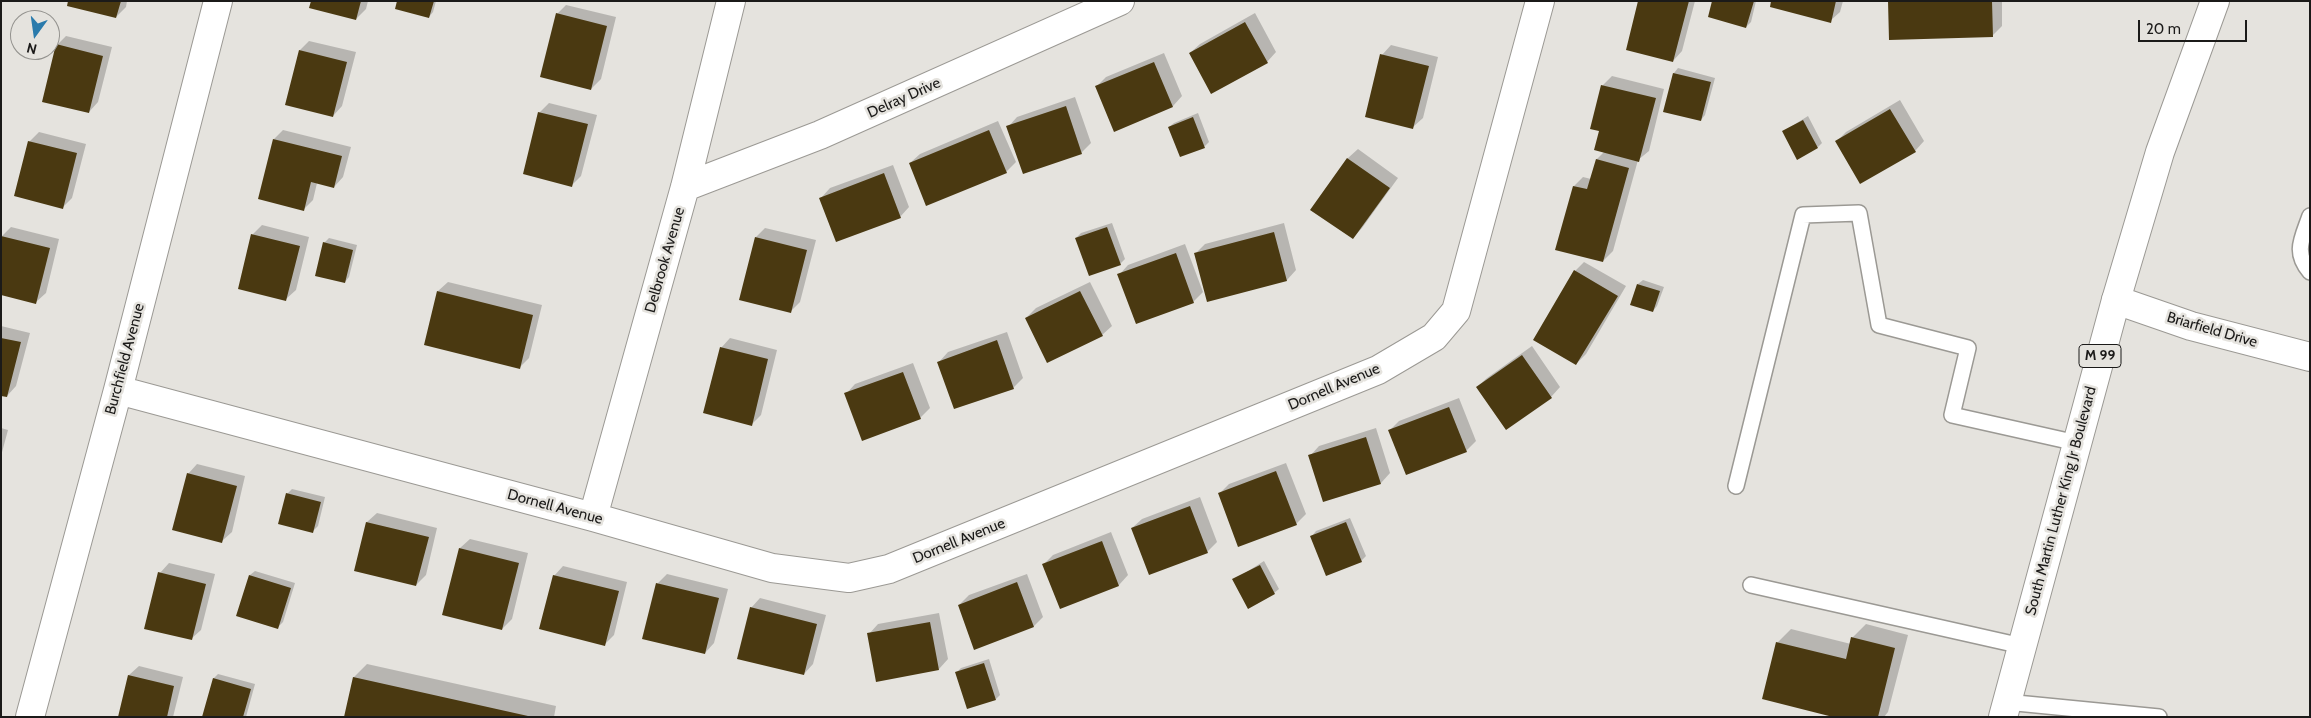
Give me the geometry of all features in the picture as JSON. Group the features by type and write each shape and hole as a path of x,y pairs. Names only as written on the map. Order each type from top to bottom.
{"street":[{"name":"Burchfield Avenue","path":"30,717 118,390 218,1"},
{"name":"Delbrook Avenue","path":"593,517 685,187 731,1"},
{"name":"Delray Drive","path":"685,187 820,135 1120,1"},
{"name":"Dornell Avenue","path":"118,390 593,517 772,568 849,578 890,569 1378,370 1434,337 1456,310 1540,1"},
{"name":"South Martin Luther King Jr Boulevard","path":"2004,710 2116,300 2160,152 2215,1"},
{"name":"Briarfield Drive","path":"2116,300 2191,326 2310,357"}],"lane":[{"path":"1736,486 1803,215 1859,213 1879,325 1968,348 1952,415 2077,444"},
{"path":"2310,216 2299,248 2302,261 2310,272"},
{"path":"1751,585 2022,646"},
{"path":"2004,710 2159,717"}],"building":[{"path":"68,1 121,1 116,18 67,6"},
{"path":"311,1 361,1 356,20 309,8"},
{"path":"397,1 434,1 429,18 395,9"},
{"path":"1638,1 1689,1 1673,62 1626,50"},
{"path":"1712,1 1754,1 1746,28 1708,17"},
{"path":"1771,1 1836,1 1831,23 1770,7"},
{"path":"1888,1 1992,1 1993,37 1889,40"},
{"path":"556,13 607,26 591,90 540,77"},
{"path":"1245,22 1268,63 1211,94 1189,53"},
{"path":"60,45 103,56 89,113 42,102 52,60 60,60"},
{"path":"299,50 347,62 333,117 285,105"},
{"path":"1380,54 1429,66 1413,129 1365,117"},
{"path":"1154,62 1173,107 1114,132 1095,86"},
{"path":"1673,73 1711,82 1701,121 1663,112"},
{"path":"1601,85 1656,98 1639,162 1594,150 1599,131 1590,129"},
{"path":"1066,106 1082,154 1023,174 1006,126"},
{"path":"1890,109 1916,152 1860,184 1835,141"},
{"path":"538,112 588,124 572,187 523,174"},
{"path":"1193,117 1205,148 1180,157 1168,127"},
{"path":"1803,120 1818,148 1797,160 1782,131"},
{"path":"989,130 1007,173 926,206 909,163"},
{"path":"273,139 342,156 334,188 311,182 304,211 258,199"},
{"path":"28,141 77,153 63,209 14,196"},
{"path":"1347,158 1390,188 1353,239 1310,210"},
{"path":"1596,159 1629,168 1603,262 1555,250 1573,186 1587,189"},
{"path":"884,173 901,218 836,242 819,198"},
{"path":"1107,227 1121,265 1089,276 1075,238"},
{"path":"1274,232 1287,281 1207,302 1194,253"},
{"path":"251,234 300,246 286,301 238,289"},
{"path":"1,236 50,248 36,304 1,295"},
{"path":"755,237 807,250 791,313 739,300"},
{"path":"323,242 353,250 345,283 315,276"},
{"path":"1176,253 1194,303 1136,324 1117,274"},
{"path":"1574,270 1618,296 1576,365 1533,340"},
{"path":"1637,284 1660,291 1653,312 1630,305"},
{"path":"437,291 533,315 520,369 424,345"},
{"path":"1080,291 1103,336 1047,363 1025,318"},
{"path":"1,338 21,342 7,397 1,396"},
{"path":"997,340 1014,389 954,409 937,362"},
{"path":"720,347 768,359 752,426 703,413"},
{"path":"1522,355 1552,398 1506,430 1476,387"},
{"path":"903,372 921,419 862,441 844,393"},
{"path":"1449,407 1467,452 1406,475 1388,430"},
{"path":"1366,437 1381,484 1323,502 1308,455"},
{"path":"1276,471 1297,525 1238,547 1218,493"},
{"path":"187,473 237,486 222,543 172,530"},
{"path":"286,493 321,502 313,533 278,524"},
{"path":"1190,506 1208,553 1149,575 1131,528"},
{"path":"366,522 429,537 416,586 354,571"},
{"path":"1346,522 1362,562 1326,576 1310,536"},
{"path":"1102,541 1119,586 1060,609 1042,564"},
{"path":"459,548 519,563 502,630 442,615"},
{"path":"1260,565 1275,594 1248,609 1232,579"},
{"path":"158,572 206,584 192,640 144,629"},
{"path":"249,575 291,588 278,629 236,616"},
{"path":"553,575 619,591 605,646 539,629"},
{"path":"1017,582 1034,627 974,650 958,605"},
{"path":"656,583 719,598 705,654 642,639"},
{"path":"750,607 817,624 804,675 737,659"},
{"path":"930,622 939,670 876,682 867,633"},
{"path":"1851,637 1895,648 1878,717 1833,717 1762,699 1776,642 1846,659"},
{"path":"984,663 996,700 967,709 955,672"},
{"path":"128,675 174,686 167,717 118,717"},
{"path":"353,677 528,716 528,717 344,717"},
{"path":"213,678 251,689 243,717 202,717"}]}
